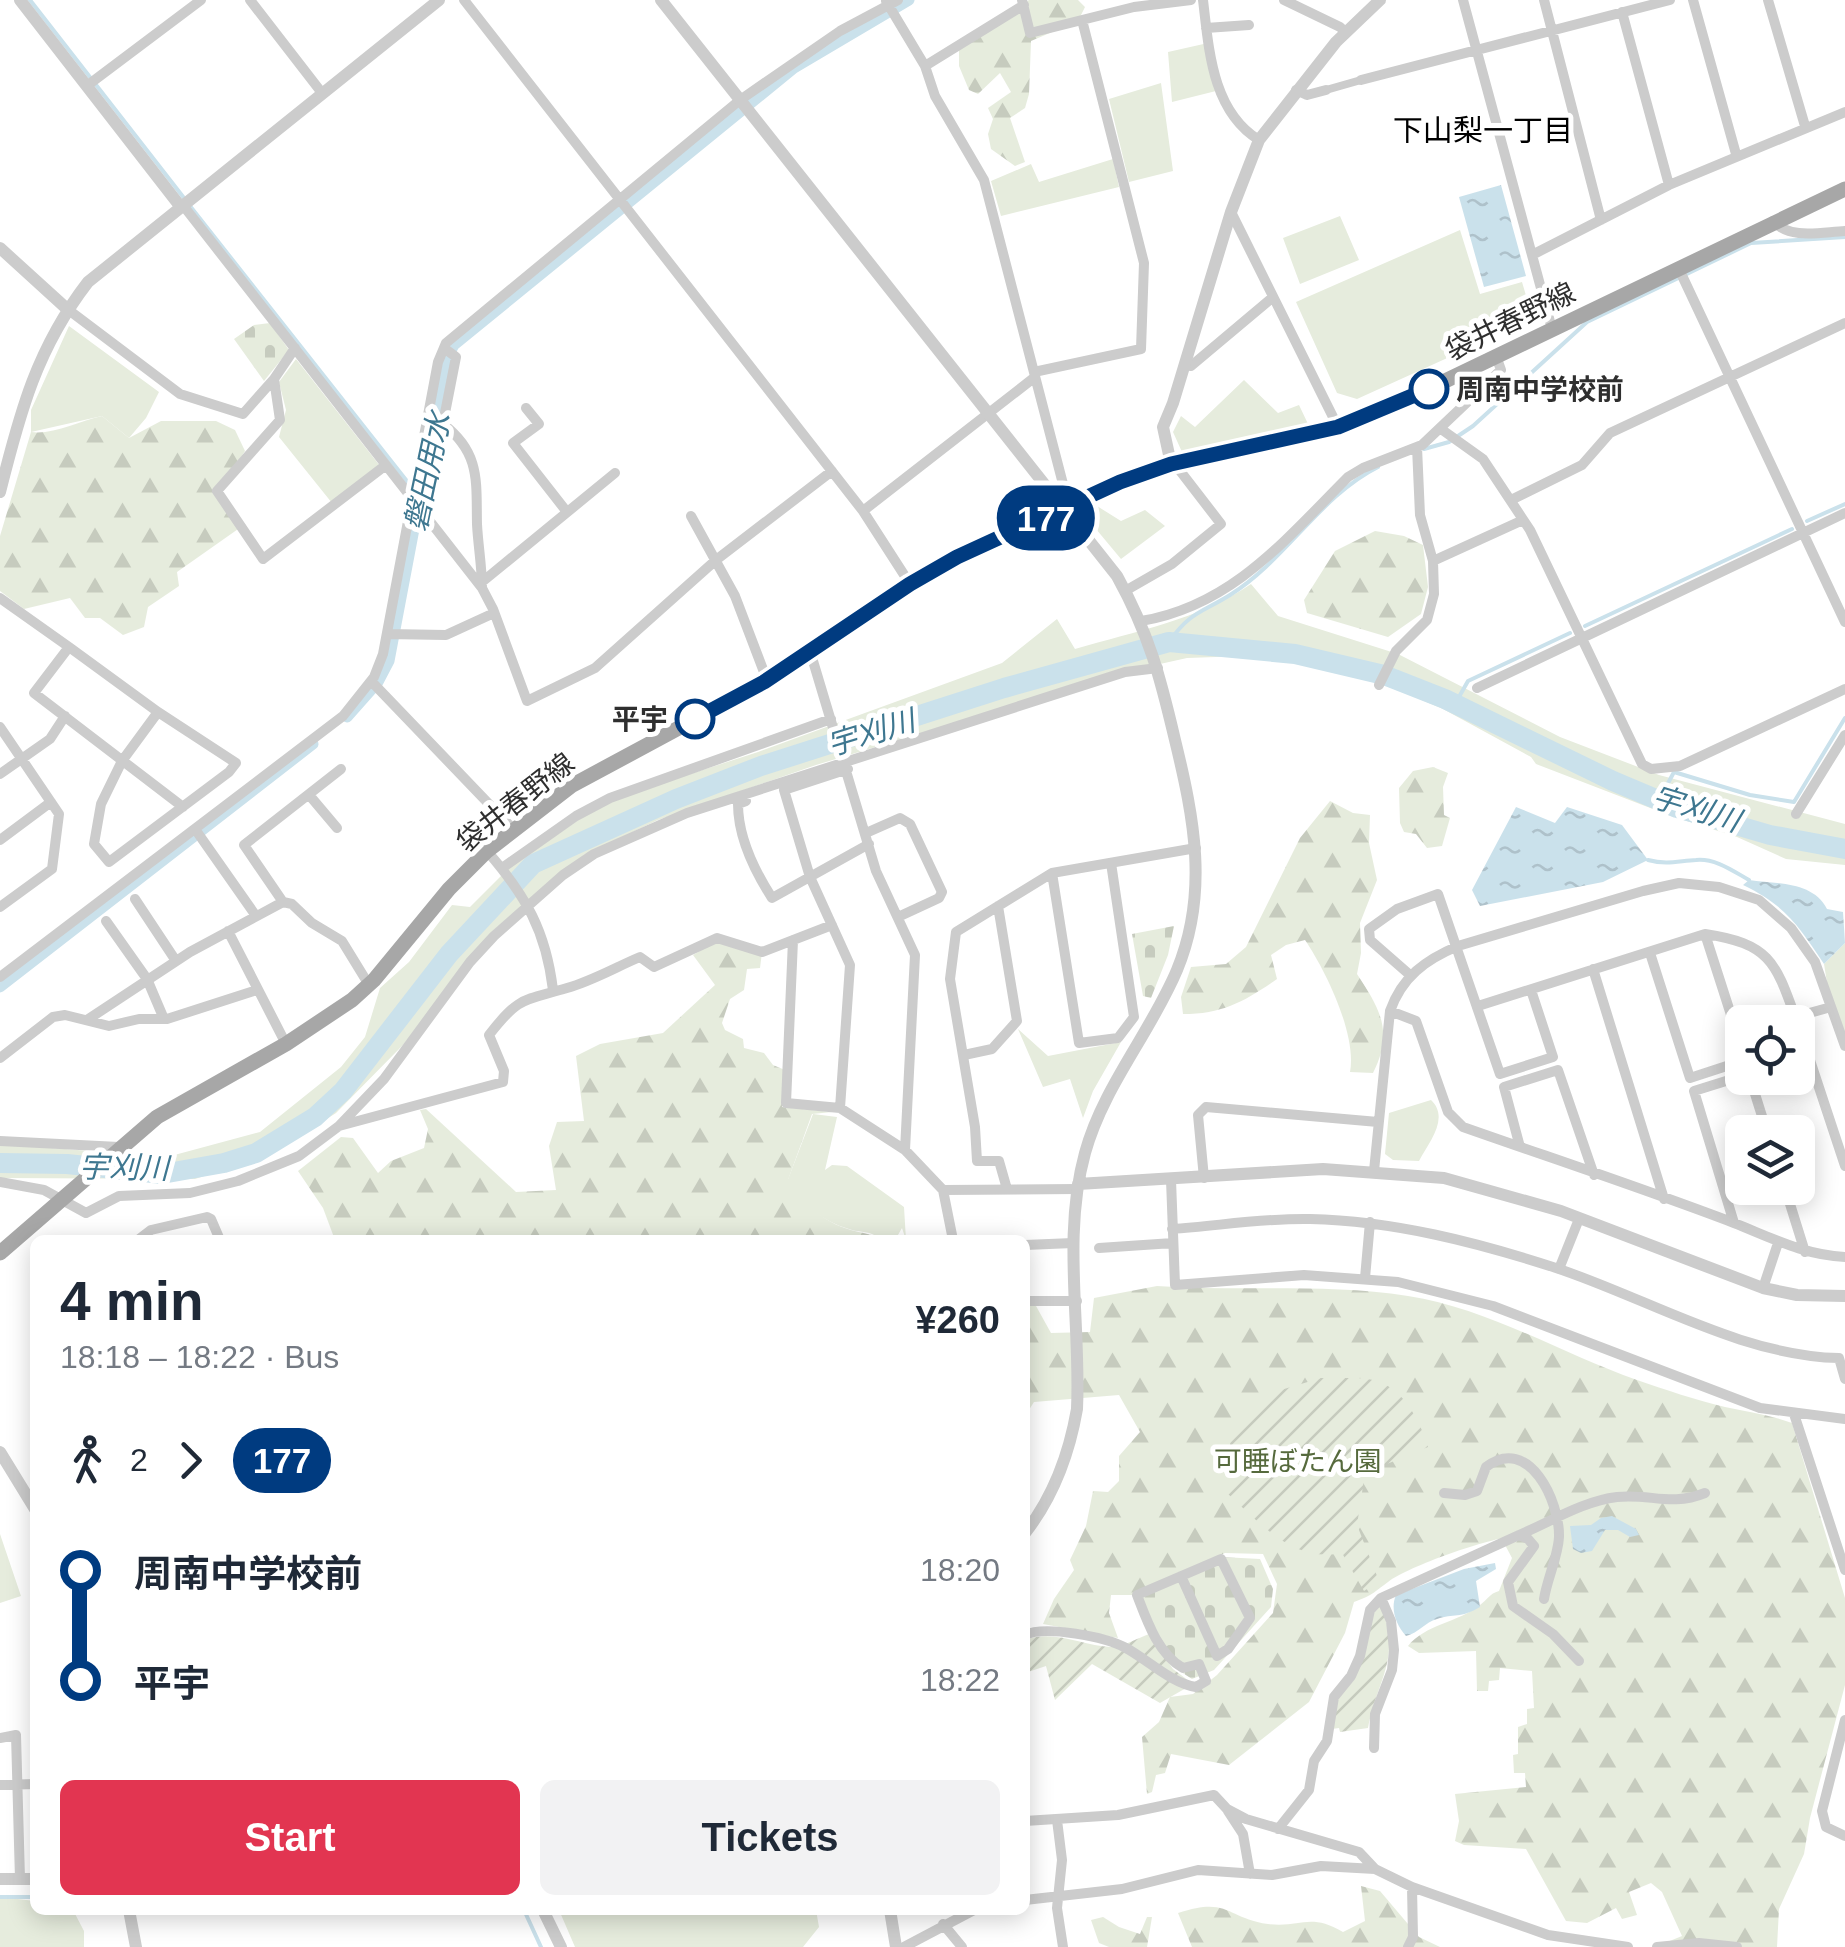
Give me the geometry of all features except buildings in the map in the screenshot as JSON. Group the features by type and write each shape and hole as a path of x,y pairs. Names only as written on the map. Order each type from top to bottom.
{"main road":[{"name":"袋井春野線","path":"0,1253 157,1117 286,1044 369,985 449,888 513,829 571,786 767,680 910,584 957,557 1120,482 1173,464 1338,427 1394,405 1845,188"}],"street":[{"path":"20,0 482,585 527,701 594,668 716,560 832,471"},
{"path":"88,86 201,0"},
{"path":"250,0 322,93"},
{"path":"0,492 34,370 66,308 106,264 439,0"},
{"path":"464,0 863,511 910,584"},
{"path":"661,0 1067,508 1125,591 1142,621 1158,668 1188,792 1196,848 1195,908 1189,940 1163,1001 1099,1114 1077,1187 1074,1243 1079,1372 1072,1438 1053,1490 1030,1525"},
{"path":"925,66 1023,3 1030,33 1134,8 1191,0"},
{"path":"1203,0 1211,64 1221,93 1242,130 1259,140"},
{"path":"1284,0 1345,32"},
{"path":"1125,591 1172,564 1221,524 1173,464 1163,427 1259,140 1345,32 1380,0"},
{"path":"1463,0 1552,328"},
{"path":"1544,0 1601,220"},
{"path":"1296,90 1307,95 1670,0"},
{"path":"1694,0 1736,154"},
{"path":"1768,0 1805,126"},
{"path":"0,977 342,716 371,681 383,654 444,348 457,332 740,100 840,31 891,2 925,66 935,96 984,180 1067,508"},
{"path":"1622,12 1668,185"},
{"path":"863,511 1035,375 1141,349 1144,263 1082,20"},
{"path":"1206,28 1249,25"},
{"path":"1532,255 1668,185 1845,112"},
{"path":"1232,212 1338,427"},
{"path":"1773,221 1790,233 1845,232"},
{"path":"0,248 66,308 180,394 243,414 295,348"},
{"path":"1678,267 1845,622"},
{"path":"1185,365 1191,366 1273,297"},
{"path":"1511,500 1582,464 1610,433 1845,323"},
{"path":"425,515 456,358 444,348"},
{"path":"1142,621 1192,608 1224,590 1259,565 1348,477 1416,447 1441,429 1501,370 1496,356"},
{"path":"274,379 280,420 217,491 263,559 386,466"},
{"path":"526,408 539,424 512,444 567,512"},
{"path":"443,424 460,437 478,477 482,585"},
{"path":"1441,429 1482,459 1524,520 1642,764 1651,770 1692,761 1845,689"},
{"path":"1379,685 1396,651 1427,620 1434,594 1433,560 1420,515 1416,447"},
{"path":"482,585 614,473"},
{"path":"1477,688 1845,513"},
{"path":"690,516 735,596 767,680"},
{"path":"1433,560 1524,520"},
{"path":"0,598 236,763 109,862 94,844 101,804 122,761 158,712"},
{"path":"387,634 446,635 494,613"},
{"path":"69,646 34,693 183,806"},
{"path":"810,651 876,871 916,954 905,1150"},
{"path":"0,1182 68,1193 86,1214 120,1196 190,1193 238,1181 294,1158 339,1126 384,1079 470,962 527,903 563,875 631,835 687,813 1124,672 1158,668"},
{"path":"371,681 513,829"},
{"path":"0,774 50,739 64,716"},
{"path":"502,868 576,816 610,798 832,720"},
{"path":"0,727 59,814 52,870 0,907"},
{"path":"1796,814 1845,735"},
{"path":"846,763 784,790 738,804 738,818 754,869 772,898 900,818 910,824 942,892 938,898 898,918"},
{"path":"283,902 244,845 341,768"},
{"path":"784,790 810,877 850,965 840,1108"},
{"path":"310,796 337,828"},
{"path":"0,840 51,802"},
{"path":"195,829 256,916"},
{"path":"1007,1190 998,1161 977,1161 950,979 956,932 1052,873 1196,848"},
{"path":"487,851 527,903 549,952 554,990"},
{"path":"1052,873 1079,1044 1118,1038 1134,1016 1111,863"},
{"path":"1374,1171 1390,1011 1397,992 1410,975 1435,956 1458,946 1643,891 1679,883 1720,888 1759,900 1791,928 1815,962 1845,1046"},
{"path":"1410,975 1370,940 1369,929 1397,909 1438,894 1500,1074 1553,1057 1531,990"},
{"path":"135,900 176,961"},
{"path":"87,1020 176,961 283,902 292,904 312,923 342,941 369,985"},
{"path":"964,1055 992,1049 1017,1021 998,906"},
{"path":"106,921 147,979 164,1019"},
{"path":"339,1126 503,1082 504,1071 489,1035 504,1015 527,997 564,990 640,957 654,967 716,938 762,952 832,926"},
{"path":"228,931 286,1044"},
{"path":"1706,934 1728,1005"},
{"path":"1478,1006 1706,934 1738,939 1766,956 1783,978 1792,1005"},
{"path":"794,940 786,1103 840,1108 905,1150 943,1190 952,1235"},
{"path":"1650,952 1690,1078 1725,1067"},
{"path":"1594,969 1664,1199"},
{"path":"0,1058 53,1016 65,1015 108,1026 138,1018 164,1019 257,990"},
{"path":"1815,1014 1831,1007"},
{"path":"1390,1011 1416,1020 1448,1112 1464,1127 1734,1223 1778,1244 1845,1257"},
{"path":"1520,1148 1504,1087 1558,1070 1594,1174"},
{"path":"1815,1075 1845,1166"},
{"path":"1725,1081 1694,1091 1734,1223"},
{"path":"1204,1178 1198,1115 1206,1107 1378,1122"},
{"path":"0,1140 115,1151"},
{"path":"943,1190 1077,1187 1323,1169 1428,1176 1472,1185 1579,1219 1762,1288 1797,1295 1845,1296"},
{"path":"1171,1180 1175,1285 1304,1275 1364,1278 1450,1293 1760,1408 1845,1418"},
{"path":"1790,1205 1805,1252"},
{"path":"153,1235 207,1217 218,1235"},
{"path":"1172,1229 1305,1219 1370,1222 1461,1239 1558,1269 1782,1352 1842,1357 1845,1379"},
{"path":"1558,1269 1579,1219"},
{"path":"1364,1278 1370,1222"},
{"path":"1030,1245 1074,1243"},
{"path":"1098,1248 1173,1243"},
{"path":"1762,1288 1778,1244"},
{"path":"1030,1301 1077,1301"},
{"path":"1794,1414 1845,1570"},
{"path":"0,1452 30,1496"},
{"path":"1444,1493 1465,1495 1477,1490 1486,1467 1507,1458 1523,1462 1544,1480 1556,1519 1558,1544 1544,1599"},
{"path":"1278,1829 1309,1790 1314,1761 1326,1741 1334,1698 1351,1676 1360,1656 1370,1610 1381,1598 1556,1519 1616,1497 1681,1501 1704,1492"},
{"path":"1519,1535 1534,1546 1508,1582 1510,1600 1520,1612 1553,1634 1578,1662"},
{"path":"1030,1633 1046,1630 1116,1644 1180,1681 1196,1686 1206,1681 1199,1664 1183,1668 1176,1664 1158,1642 1136,1596 1181,1576 1221,1559 1250,1618 1217,1656 1181,1576"},
{"path":"1374,1748 1376,1714 1392,1670 1394,1650 1391,1621 1381,1598"},
{"path":"1845,1720 1822,1811 1826,1826 1845,1836"},
{"path":"0,1738 16,1735 20,1879"},
{"path":"0,1785 30,1784"},
{"path":"1030,1821 1148,1810 1214,1795 1243,1834 1250,1874"},
{"path":"1227,1809 1246,1819 1360,1852 1375,1869 1412,1887 1548,1935 1628,1947"},
{"path":"1057,1820 1062,1860 1058,1895 1063,1947"},
{"path":"1030,1899 1122,1890 1198,1870 1272,1875 1321,1866 1375,1869"},
{"path":"0,1878 30,1880"},
{"path":"1408,1947 1413,1937 1412,1887"},
{"path":"130,1915 136,1947"},
{"path":"546,1915 561,1947"},
{"path":"891,1915 900,1947 963,1915"},
{"path":"944,1924 962,1947"},
{"path":"1656,1947 1699,1943 1737,1947"}],"green space":[{"path":"1029,0 1078,0 1085,7 1078,21 1031,41 1029,94 1025,108 1010,118 1025,162 1015,166 991,149 988,134 993,119 988,108 1011,92 1000,73 978,94 969,90 959,66 959,45"},
{"path":"1208,43 1220,90 1172,102 1168,52"},
{"path":"1161,83 1173,171 1129,182 1109,99"},
{"path":"1113,159 1119,187 1001,216 991,181 1031,164 1039,182"},
{"path":"1340,216 1359,260 1300,284 1283,238"},
{"path":"1460,230 1480,294 1522,282 1533,319 1357,399 1337,393 1296,302"},
{"path":"270,323 289,350 264,381 234,339 254,325"},
{"path":"69,326 159,392 146,418 129,438 102,416 31,432 31,410"},
{"path":"296,359 380,466 332,503 279,437 286,410 279,382"},
{"path":"1244,380 1278,413 1299,405 1309,426 1182,452 1173,432 1181,416 1195,427"},
{"path":"102,416 129,438 161,421 216,421 235,430 245,451 216,496 241,527 177,572 179,586 148,607 144,627 123,635 100,618 85,618 70,598 24,609 0,591 0,536 31,432 57,430"},
{"path":"1097,506 1121,521 1145,510 1165,526 1121,559 1091,523 1093,508"},
{"path":"1375,531 1404,536 1423,545 1428,587 1421,614 1388,637 1307,613 1304,600 1335,551"},
{"path":"1251,584 1278,616 1398,654 1560,737 1659,775 1845,824 1845,865 1786,859 1737,837 1671,816 1536,764 1531,757 1443,709 1319,664 1245,656 1187,658 1124,672 816,765 658,820 584,855 495,929 403,1045 336,1113 272,1154 195,1179 0,1178 0,1144 167,1157 260,1132 341,1067 365,1037 380,988 409,962 452,905 470,907 508,869 604,802 758,752 1002,663 1057,619 1075,649 1188,616"},
{"path":"1433,767 1448,773 1443,787 1444,815 1450,818 1442,846 1427,848 1416,834 1404,832 1399,788 1413,771"},
{"path":"1330,801 1353,813 1370,815 1369,843 1377,880 1360,923 1357,974 1382,1021 1383,1045 1373,1073 1350,1072 1344,1022 1322,968 1305,940 1286,945 1271,955 1277,979 1254,994 1222,1009 1183,1014 1181,997 1191,967 1226,964 1246,947 1300,838"},
{"path":"1174,926 1168,955 1151,998 1143,996 1132,934"},
{"path":"720,939 762,952 760,968 747,969 744,990 730,999 722,1023 725,1030 743,1039 744,1048 764,1053 773,1065 785,1070 782,1107 832,1112 812,1114 788,1180 823,1217 871,1235 333,1235 323,1208 298,1171 341,1137 353,1138 378,1173 391,1161 424,1148 428,1129 420,1110 426,1109 516,1192 556,1190 549,1146 557,1122 584,1121 576,1056 600,1044 663,1033 715,985 693,955"},
{"path":"1845,943 1845,1046 1831,1007 1824,964"},
{"path":"1018,1029 1048,1056 1121,1042 1093,1091 1083,1118 1070,1079 1043,1087"},
{"path":"1431,1100 1439,1114 1438,1122 1419,1161 1393,1160 1385,1154 1389,1113"},
{"path":"813,1114 837,1117 825,1170 832,1165 847,1166 904,1207 906,1235 902,1228 898,1235 874,1235 830,1222 807,1205 787,1182"},
{"path":"1157,1286 1346,1290 1408,1296 1496,1321 1648,1384 1792,1423 1845,1598 1845,1685 1804,1854 1779,1909 1777,1947 1655,1947 1682,1936 1662,1892 1651,1883 1629,1892 1637,1915 1622,1919 1616,1908 1587,1923 1566,1921 1526,1849 1455,1841 1459,1821 1455,1794 1526,1787 1525,1773 1514,1773 1513,1755 1518,1754 1518,1727 1527,1724 1527,1709 1534,1708 1532,1671 1500,1668 1499,1680 1489,1681 1488,1691 1477,1691 1476,1651 1419,1653 1408,1646 1423,1633 1472,1611 1499,1591 1512,1558 1504,1543 1516,1536 1431,1561 1354,1602 1345,1633 1309,1702 1229,1765 1171,1754 1165,1773 1156,1775 1152,1792 1147,1794 1142,1737 1159,1722 1170,1697 1193,1694 1217,1675 1273,1613 1277,1584 1263,1554 1225,1553 1134,1595 1111,1595 1109,1613 1118,1638 1043,1624 1074,1570 1070,1560 1086,1526 1093,1491 1108,1492 1119,1481 1119,1456 1140,1432 1119,1395 1034,1402 1030,1408 1030,1306 1036,1306 1051,1333 1090,1332 1094,1298"},
{"name":"可睡ぼたん園","path":"1321,1378 1370,1379 1392,1389 1412,1411 1428,1447 1365,1473 1357,1525 1379,1581 1364,1591 1342,1553 1324,1555 1293,1547 1265,1528 1227,1493 1231,1430 1261,1396"},
{"path":"0,1534 21,1596 0,1603"},
{"path":"1222,1557 1260,1559 1273,1589 1271,1607 1214,1670 1192,1679 1175,1668 1134,1597"},
{"path":"1381,1605 1387,1624 1388,1655 1368,1728 1340,1732 1339,1728 1332,1729 1336,1699 1353,1681 1371,1616"},
{"path":"1149,1634 1173,1669 1193,1684 1160,1703 1092,1664 1055,1700 1046,1666 1030,1671 1030,1639 1058,1637 1111,1647"},
{"path":"1361,1886 1380,1891 1419,1937 1440,1947 1192,1947 1178,1913 1218,1907 1268,1924 1313,1922 1343,1932 1365,1921"},
{"path":"0,1897 30,1900 30,1915 76,1915 84,1931 84,1947 0,1947"},
{"path":"561,1915 817,1915 819,1927 803,1947 575,1947"},
{"path":"1103,1917 1140,1934 1147,1917 1152,1917 1147,1947 1109,1947 1099,1943 1091,1920"}],"water":[{"path":"1501,185 1526,276 1484,287 1459,197"},
{"path":"1516,807 1555,823 1567,807 1622,825 1648,860 1603,882 1480,906 1472,890"},
{"path":"1749,880 1803,889 1813,893 1827,909 1843,912 1845,943 1824,964 1790,918 1770,900 1743,885"},
{"path":"1612,1516 1636,1529 1639,1535 1630,1537 1618,1530 1605,1530 1592,1551 1581,1553 1573,1549 1570,1526 1591,1525"},
{"path":"1495,1563 1496,1569 1476,1581 1480,1607 1433,1620 1406,1636 1402,1632 1394,1611 1396,1595 1464,1569"}],"waterway":[{"path":"30,0 184,198"},
{"name":"磐田用水","path":"347,717 378,682 389,661 446,360 454,345 794,68 909,0"},
{"path":"190,206 410,485"},
{"path":"1424,449 1449,442 1473,426 1587,322 1751,243 1845,237"},
{"path":"1169,642 1190,619 1250,581 1338,494 1378,467"},
{"path":"1807,521 1845,504"},
{"path":"1585,626 1792,529"},
{"path":"1455,704 1468,681 1570,633"},
{"name":"宇刈川","path":"0,1163 67,1164 162,1174 256,1153 315,1117 343,1091 449,954 533,864 676,799 761,766 1004,688 1169,642 1295,654 1384,675 1445,699 1677,808 1770,835 1845,849"},
{"path":"1659,800 1674,772 1750,795 1794,802 1845,718"},
{"name":"磐田用水","path":"0,987 313,744"},
{"path":"1648,860 1710,861 1749,880"},
{"path":"0,1897 30,1897"},
{"path":"526,1915 541,1947"}],"bus line":[{"name":"177","path":"695,719 764,682 957,557 1120,482 1171,464 1338,427 1429,389"}],"place":[{"name":"周南中学校前","path":"1429,389"},
{"name":"平宇","path":"695,719"}],"district":[{"name":"下山梨一丁目","path":"1483,131"}]}
